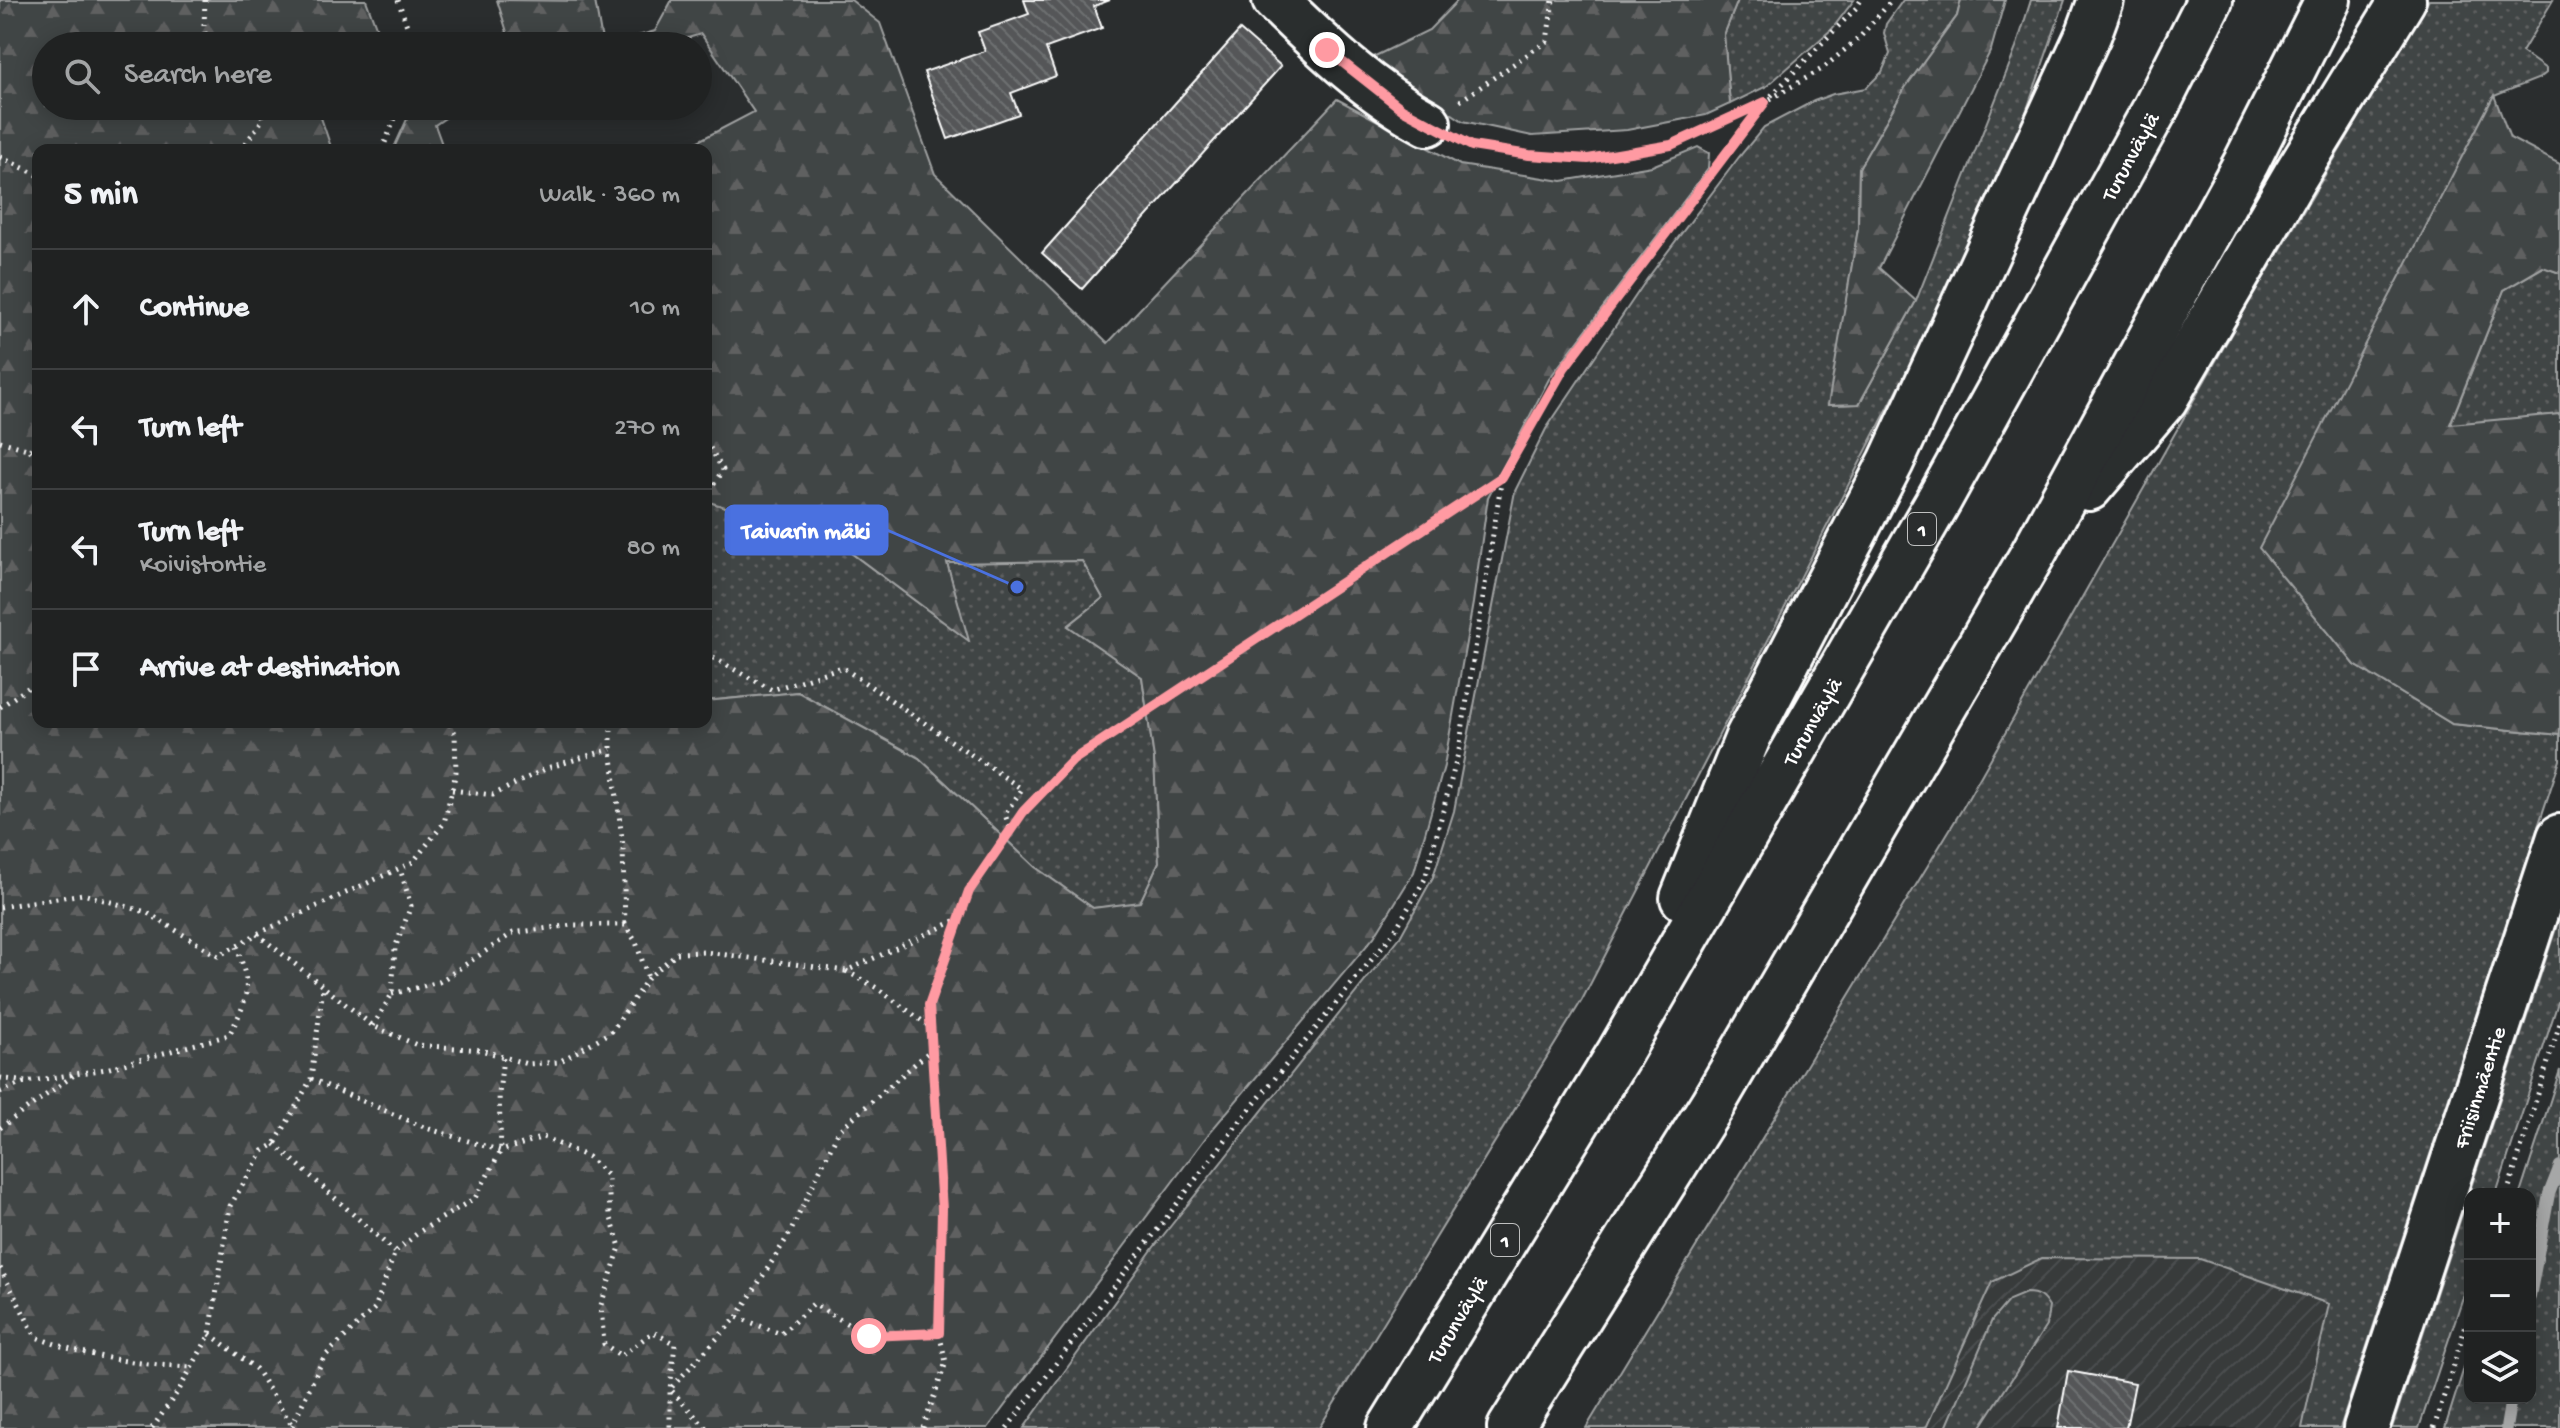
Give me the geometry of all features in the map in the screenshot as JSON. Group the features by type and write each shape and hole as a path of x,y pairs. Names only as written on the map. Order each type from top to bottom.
{"main road":[{"path":"1275,0 1327,50 1402,109 1428,123"},
{"path":"1620,1052 1748,737 1891,462 2089,33 2101,0"},
{"name":"Turunväylä","path":"1390,1428 1620,1052 1940,498 2154,111 2210,0"},
{"path":"1510,1428 1712,1105 2033,554 2246,163 2328,0"},
{"path":"2033,554 2165,399 2295,176 2403,0"},
{"name":"Friisinmäentie","path":"2366,1428 2560,837"}],"path":[{"path":"205,0 205,32"},
{"path":"398,0 409,32"},
{"path":"1553,0 1547,41 1428,123 1472,146 1529,155 1588,159 1671,145 1765,102 1822,69 1860,37 1892,0"},
{"path":"1007,1428 1233,1130 1394,932 1425,879 1459,750 1502,477 1564,368 1765,102 1861,0"},
{"path":"245,144 262,120"},
{"path":"384,144 394,120"},
{"path":"0,157 32,172"},
{"path":"0,441 32,452"},
{"path":"712,451 723,470 712,486"},
{"path":"923,1428 946,1362 939,1333 942,1210 929,1005 969,891 1023,812 1073,760 1502,477"},
{"path":"712,657 772,690 842,667 1022,789 1005,814 1010,830"},
{"path":"0,707 32,685"},
{"path":"0,907 83,894 146,912 218,956 257,934 413,862 444,823 456,772 452,728"},
{"path":"611,728 623,847 625,925 636,942 648,978"},
{"path":"452,790 493,795 547,768 611,749"},
{"path":"373,1026 392,994 395,948 411,906 400,868"},
{"path":"846,971 959,919"},
{"path":"392,994 439,982 513,933 572,925 625,925"},
{"path":"257,934 373,1026 417,1045 481,1050 527,1064 559,1062 612,1031 648,978 677,953 705,952 846,971 877,988 930,1027"},
{"path":"0,1092 26,1082 179,1050 229,1035 246,1004 248,981 237,947"},
{"path":"152,1428 179,1390 210,1334 230,1206 263,1151 275,1144 311,1079 323,987"},
{"path":"2509,1188 2560,1023"},
{"path":"670,1389 737,1317 790,1233 839,1130 931,1049"},
{"path":"293,1427 324,1357 375,1308 395,1252 419,1232 475,1198 501,1151 499,1094 503,1057"},
{"path":"0,1128 75,1074"},
{"path":"0,1078 26,1082"},
{"path":"311,1079 426,1128 501,1151 543,1137 588,1157 608,1176 610,1215 620,1247 601,1305 604,1344 621,1356 653,1332 675,1344 670,1428"},
{"path":"275,1144 395,1252"},
{"path":"0,1268 36,1337 61,1347 142,1365 192,1367"},
{"path":"737,1317 781,1334 813,1304 869,1336 939,1333"},
{"path":"2434,1428 2464,1331"},
{"path":"210,1334 256,1369 293,1427"},
{"path":"670,1389 706,1428"}],"shaded area":[{"path":"2042,1258 2200,1259 2330,1304 2302,1428 1926,1428 1992,1282"}],"green space":[{"path":"0,0 366,0 378,32 32,32 32,120 322,120 330,144 32,144 32,728 712,728 712,700 798,692 919,758 1035,867 1093,908 1140,902 1159,862 1154,758 1142,677 1068,626 1103,598 1082,561 947,563 969,641 835,541 712,503 712,144 693,144 754,112 712,50 712,32 652,32 672,0 851,0 880,23 935,174 1108,343 1337,99 1460,165 1562,181 1652,166 1698,147 1709,153 1708,169 1549,379 1488,497 1444,766 1414,872 1374,937 1210,1132 988,1428 0,1428"},
{"path":"497,0 595,1 601,32 507,32"},
{"path":"1458,0 1738,0 1724,35 1730,104 1706,115 1627,130 1532,136 1463,121 1369,59 1429,30"},
{"path":"1738,0 1854,0 1832,29 1767,86 1730,104 1724,35"},
{"path":"1903,0 1961,0 1957,16 1905,88 1859,168 1858,229 1829,405 1859,404 1916,301 2016,48 2031,0 2065,0 2023,121 1962,265 1582,1000 1319,1428 1024,1428 1154,1247 1400,937 1433,877 1454,811 1515,491 1546,429 1647,279 1764,127 1814,101 1866,88 1882,72 1890,54 1884,33 1886,24"},
{"path":"1961,0 2005,0 1991,50 1879,268 1916,301 1859,404 1828,405 1858,229 1859,168 1905,88 1957,16"},
{"path":"2429,0 2553,0 2522,52 2546,69 2546,73 2494,96 2260,548 2355,665 2452,724 2560,735 2560,760 2340,1428 2302,1428 2329,1304 2200,1259 2042,1258 1992,1282 1926,1428 1586,1428 1961,811 2247,306"},
{"path":"2494,95 2510,138 2560,164 2560,273 2543,267 2504,290 2450,424 2560,414 2560,735 2452,724 2355,665 2259,548"},
{"path":"407,120 442,120 435,125 442,144 396,144"},
{"path":"2544,267 2560,273 2560,414 2450,425 2504,290"},
{"path":"712,503 835,541 968,640 947,563 1082,560 1103,598 1068,626 1142,677 1154,758 1159,862 1140,903 1093,908 1035,867 919,758 798,692 712,700"},
{"path":"2560,916 2560,996 2498,1188 2471,1188"},
{"path":"2560,1070 2560,1428 2445,1428 2464,1368 2464,1404 2536,1404 2536,1188 2522,1188"},
{"path":"2464,1209 2464,1294 2419,1428 2392,1428"},
{"path":"2026,1293 2040,1296 2049,1307 2046,1326 1980,1428 1946,1428 1992,1320 2009,1300"}],"building":[{"path":"1024,0 1110,0 1094,6 1102,28 1046,48 1056,76 1011,93 1019,114 948,139 924,72 985,51 978,32 1029,14"},
{"path":"1240,30 1281,66 1082,289 1042,253"},
{"path":"2068,1371 2135,1383 2126,1428 2058,1428"}],"waterway":[{"path":"2536,1264 2549,1194 2560,1166"},
{"path":"2506,1428 2510,1404"}],"place":[{"name":"Taivarin mäki","path":"1017,587"}],"route":[{"path":"869,1336 939,1333 942,1210 929,1005 969,891 1023,812 1073,760 1502,477 1564,368 1765,102 1671,145 1588,159 1529,155 1472,146 1402,109 1327,50"}]}
